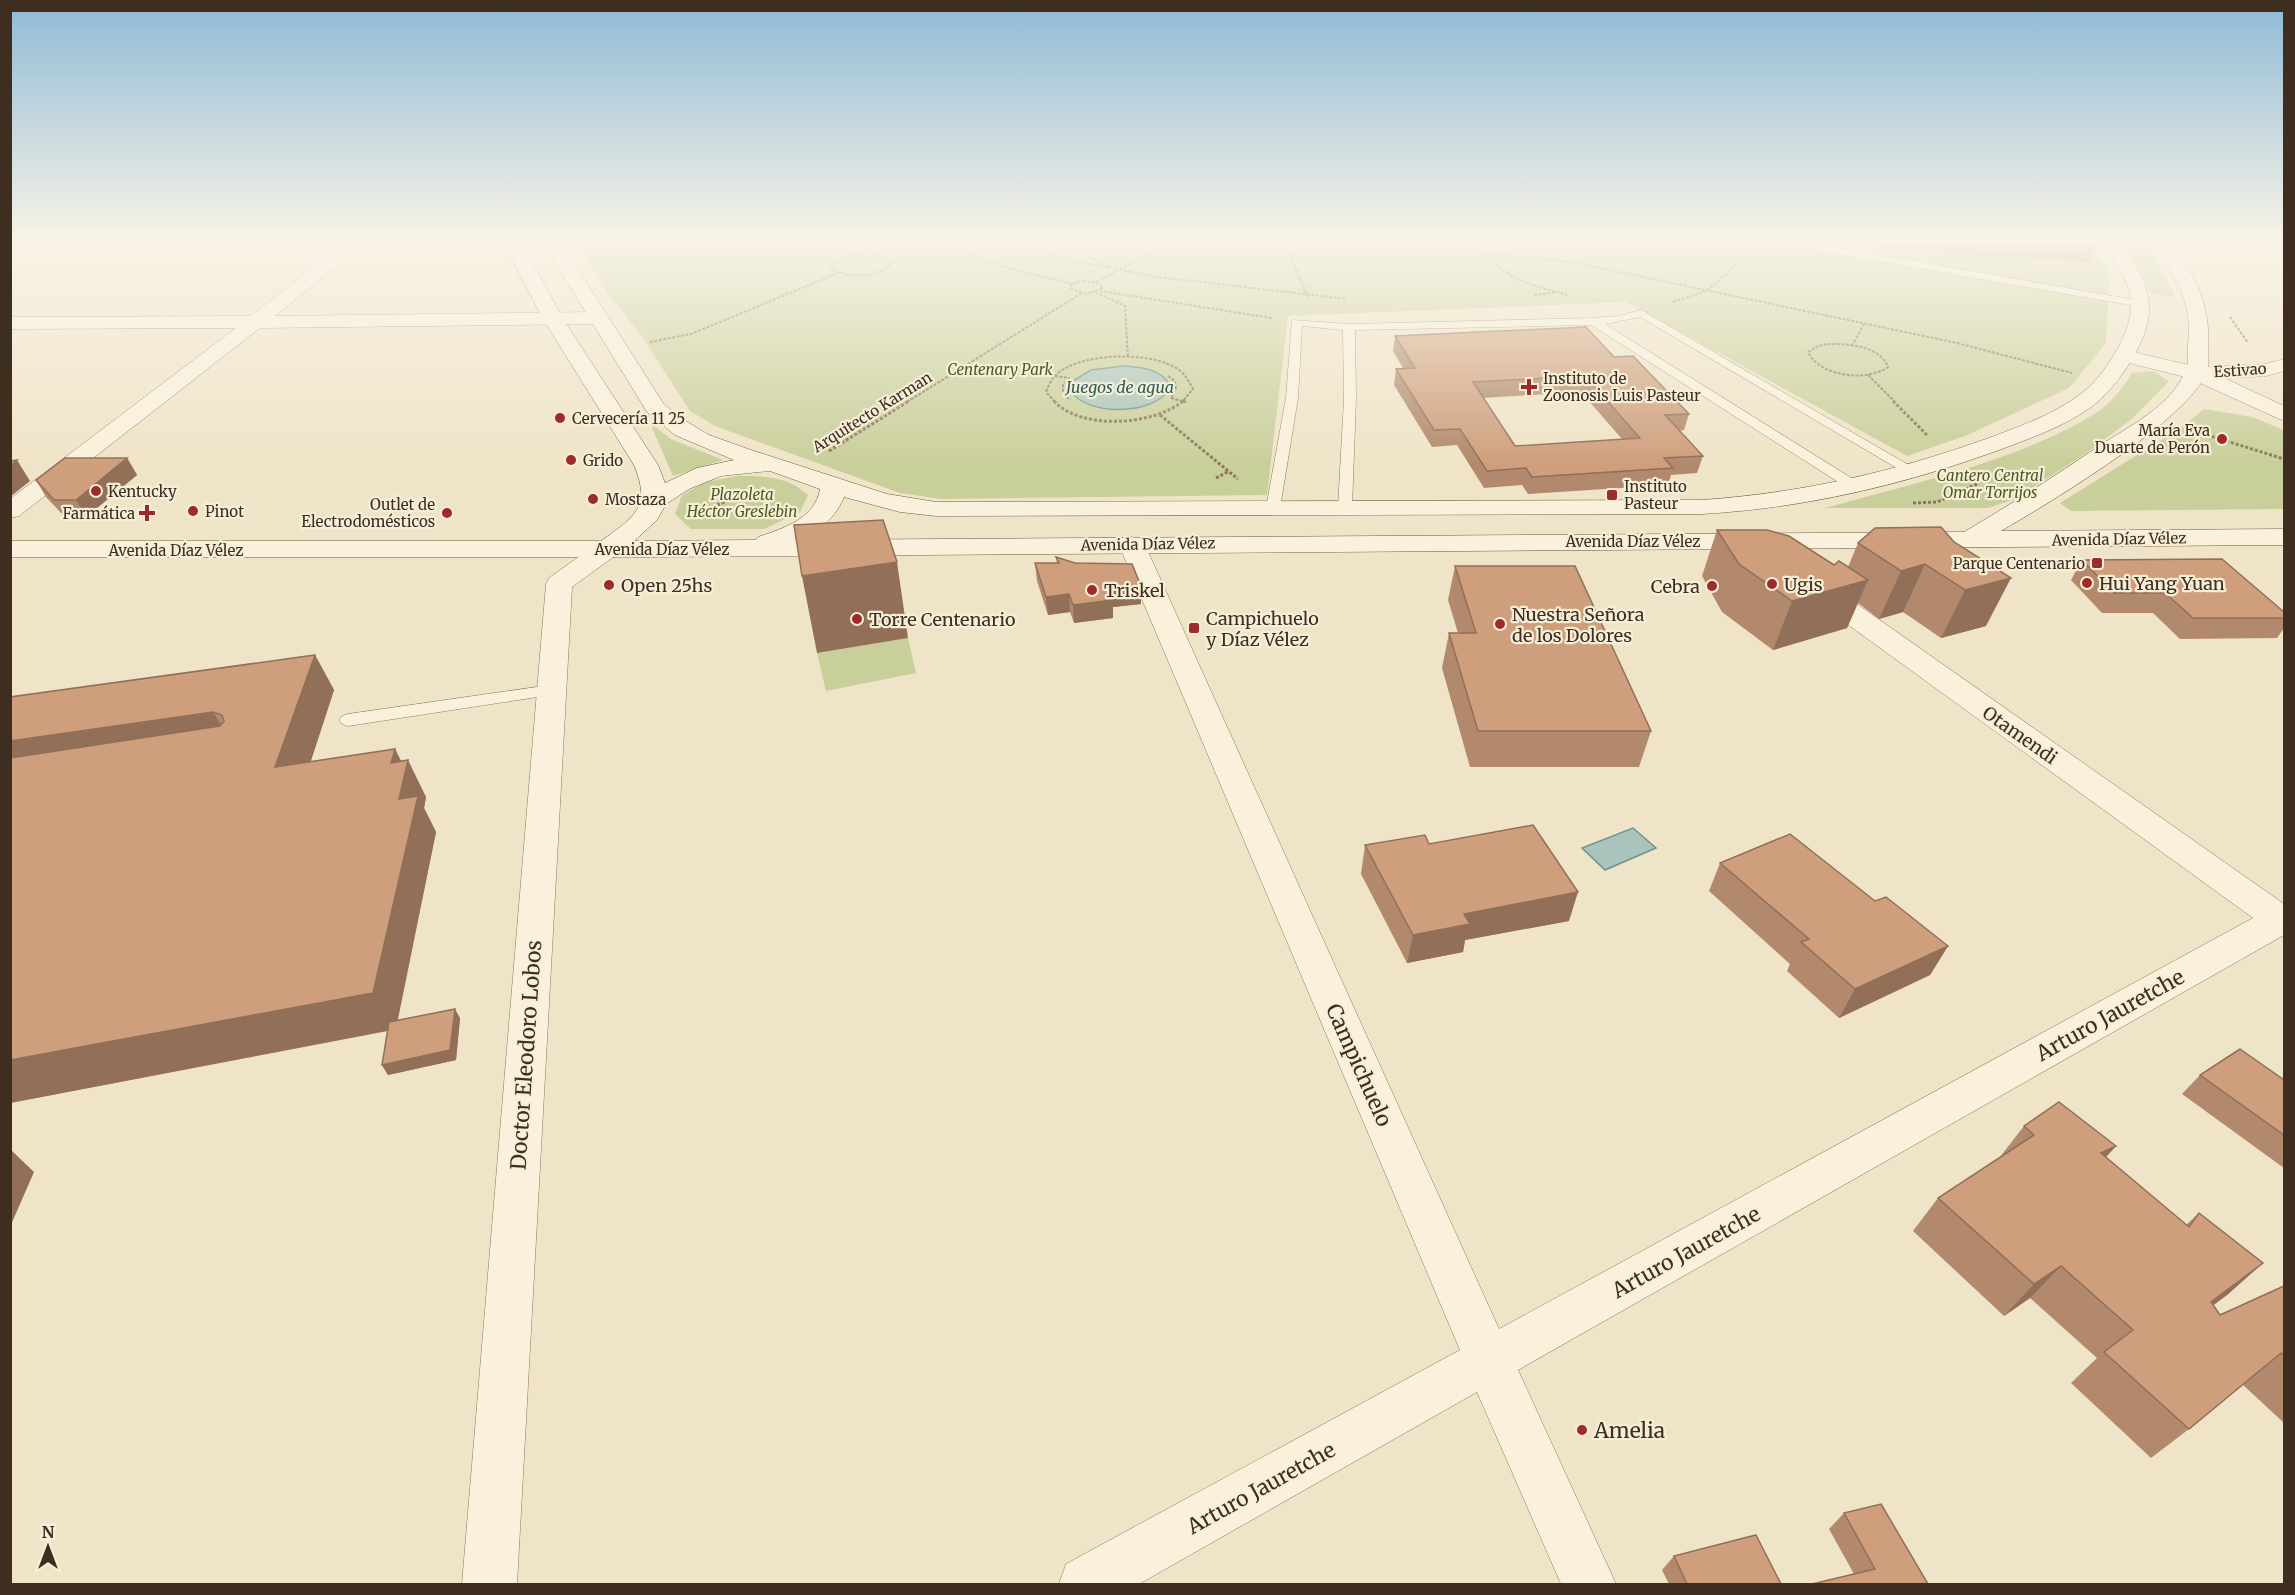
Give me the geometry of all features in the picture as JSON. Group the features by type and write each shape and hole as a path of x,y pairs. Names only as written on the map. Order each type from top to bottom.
{"main road":[{"path":"10,511 264,315"},
{"path":"551,315 646,465 655,483 656,500 691,478 725,468 756,466 796,472"},
{"path":"1762,541 1753,527 1756,516 1766,507 1792,498 1856,487 1966,455 2053,421 2087,399 2107,382 2124,356 2139,324 2139,315"},
{"path":"1967,540 2024,508 2154,418 2174,401 2196,373 2201,334 2198,315"},
{"path":"10,323 597,318 655,407 676,426 718,446 796,472"},
{"path":"2124,356 2196,373 2284,414"},
{"name":"Estivao","path":"2196,373 2275,368"},
{"name":"Avenida Díaz Vélez","path":"796,472 888,503 915,508 1702,507 1792,498"},
{"path":"742,549 778,539 807,526 827,509 833,496 833,486"},
{"name":"Doctor Eleodoro Lobos","path":"489,1584 559,584 646,518 656,500"},
{"path":"1070,509 1132,544"},
{"name":"Avenida Díaz Vélez","path":"10,549 742,549 1132,544 2284,537"},
{"name":"Otamendi","path":"1762,541 1823,595 2283,920"},
{"name":"Campichuelo","path":"1132,544 1489,1362 1589,1584"},
{"name":"Arturo Jauretche","path":"1086,1584 2283,920"}],"lane":[{"path":"1273,508 1292,398 1296,322 1349,327 1593,321 1632,315"},
{"path":"1645,315 1912,471"},
{"path":"1593,321 1856,487"},
{"path":"1345,507 1350,399 1349,327"},
{"path":"348,720 551,690"}],"path":[{"path":"616,348 691,334 736,315"},
{"name":"Arquitecto Karman","path":"796,472 1047,315"},
{"path":"1126,315 1128,358"},
{"path":"1254,315 1296,322 1299,315"},
{"path":"1614,315 1620,319"},
{"path":"1823,315 1957,343 2107,382"},
{"path":"2231,315 2275,368"},
{"path":"1852,346 1864,324"},
{"path":"1818,346 1852,346 1875,353 1888,362 1888,367 1885,371 1868,375 1830,370 1812,362 1808,357 1808,352 1818,346"},
{"path":"1128,358 1162,363 1179,370 1190,379 1193,390 1186,402 1175,410 1131,420 1107,420 1084,417 1052,402 1046,392 1048,381 1054,376 1073,365 1094,359 1128,358"},
{"path":"1868,375 1939,445 1966,455"},
{"path":"1054,376 1069,378 1063,385 1064,392 1070,400"},
{"path":"1168,376 1175,381 1176,388 1171,398 1186,402"},
{"path":"1160,415 1273,508"},
{"path":"2154,418 2284,459"}],"green space":[{"name":"Centenary Park","path":"625,315 1302,315 1288,316 1267,495 941,499 900,493 715,426 690,411 641,335"},
{"path":"1651,315 2107,315 2106,343 2069,388 1965,436 1907,456"},
{"name":"Cantero Central Omar Torrijos","path":"2153,371 2169,381 2133,418 2085,454 2015,499 1988,508 1825,508 1964,470 2032,445 2096,413 2116,395 2132,373"},
{"path":"2204,409 2252,417 2284,430 2284,509 2071,511 2060,503 2182,427"},
{"path":"650,423 671,439 723,460 673,476"},
{"name":"Plazoleta Héctor Greslebin","path":"737,476 775,478 792,484 808,495 800,512 764,529 691,529 675,514 682,495 705,482"},
{"path":"908,638 916,673 826,691 817,653"}],"water":[{"name":"Juegos de agua","path":"1123,366 1144,368 1158,373 1170,388 1162,397 1150,404 1120,410 1089,405 1077,398 1069,389 1071,382 1091,370"},
{"path":"1633,828 1656,848 1605,870 1582,848"}],"building":[{"path":"1586,327 1614,357 1633,356 1689,414 1665,415 1703,456 1664,458 1673,468 1532,477 1526,468 1487,471 1460,429 1434,430 1396,369 1415,368 1395,336","holes":["1585,376 1640,438 1515,446 1473,382"]},
{"path":"65,458 127,458 76,500 54,500 36,480"},
{"path":"883,520 897,562 802,576 794,525"},
{"path":"1941,527 1954,542 2011,578 1965,590 1925,564 1901,571 1858,543 1875,528"},
{"path":"1717,530 1767,530 1789,536 1834,565 1839,561 1868,580 1792,601 1739,564"},
{"path":"1056,557 1075,563 1132,564 1141,586 1109,590 1113,600 1073,605 1069,594 1046,597 1035,563 1059,563"},
{"path":"2222,559 2284,612 2284,618 2193,618 2165,593 2114,593 2082,560"},
{"path":"1455,566 1575,566 1651,731 1478,731 1449,633 1476,633"},
{"path":"315,655 275,767 395,749 391,763 408,760 399,799 418,796 373,993 10,1060 10,758 220,726 224,721 222,715 213,712 10,741 10,697"},
{"path":"1533,825 1578,892 1464,914 1470,924 1413,935 1365,845 1425,835 1429,844"},
{"path":"1790,834 1875,901 1886,897 1948,946 1855,989 1801,942 1809,939 1720,863"},
{"path":"455,1009 450,1050 382,1065 389,1022"},
{"path":"2240,1049 2284,1080 2284,1135 2200,1075"},
{"path":"2059,1102 2116,1146 2101,1153 2189,1227 2199,1213 2263,1263 2211,1302 2220,1315 2284,1286 2284,1356 2281,1353 2189,1429 2104,1352 2133,1330 2061,1266 2034,1284 1938,1198 2034,1135 2024,1126"},
{"path":"1881,1504 1928,1584 1812,1584 1875,1569 1844,1513"},
{"path":"1756,1535 1781,1584 1687,1584 1674,1556"}],"place":[{"name":"Instituto de Zoonosis Luis Pasteur","path":"1529,387"},
{"name":"Cervecería 11 25","path":"560,418"},
{"name":"María Eva Duarte de Perón","path":"2222,439"},
{"name":"Grido","path":"571,460"},
{"name":"Kentucky","path":"96,491"},
{"name":"Instituto Pasteur","path":"1612,495"},
{"name":"Mostaza","path":"593,499"},
{"name":"Pinot","path":"193,511"},
{"name":"Farmática","path":"147,513"},
{"name":"Outlet de Electrodomésticos","path":"447,513"},
{"name":"Parque Centenario","path":"2097,563"},
{"name":"Hui Yang Yuan","path":"2087,583"},
{"name":"Ugis","path":"1772,584"},
{"name":"Open 25hs","path":"609,585"},
{"name":"Cebra","path":"1712,586"},
{"name":"Triskel","path":"1092,590"},
{"name":"Torre Centenario","path":"857,619"},
{"name":"Nuestra Señora de los Dolores","path":"1500,624"},
{"name":"Campichuelo y Díaz Vélez","path":"1194,628"},
{"name":"Amelia","path":"1582,1430"}]}
